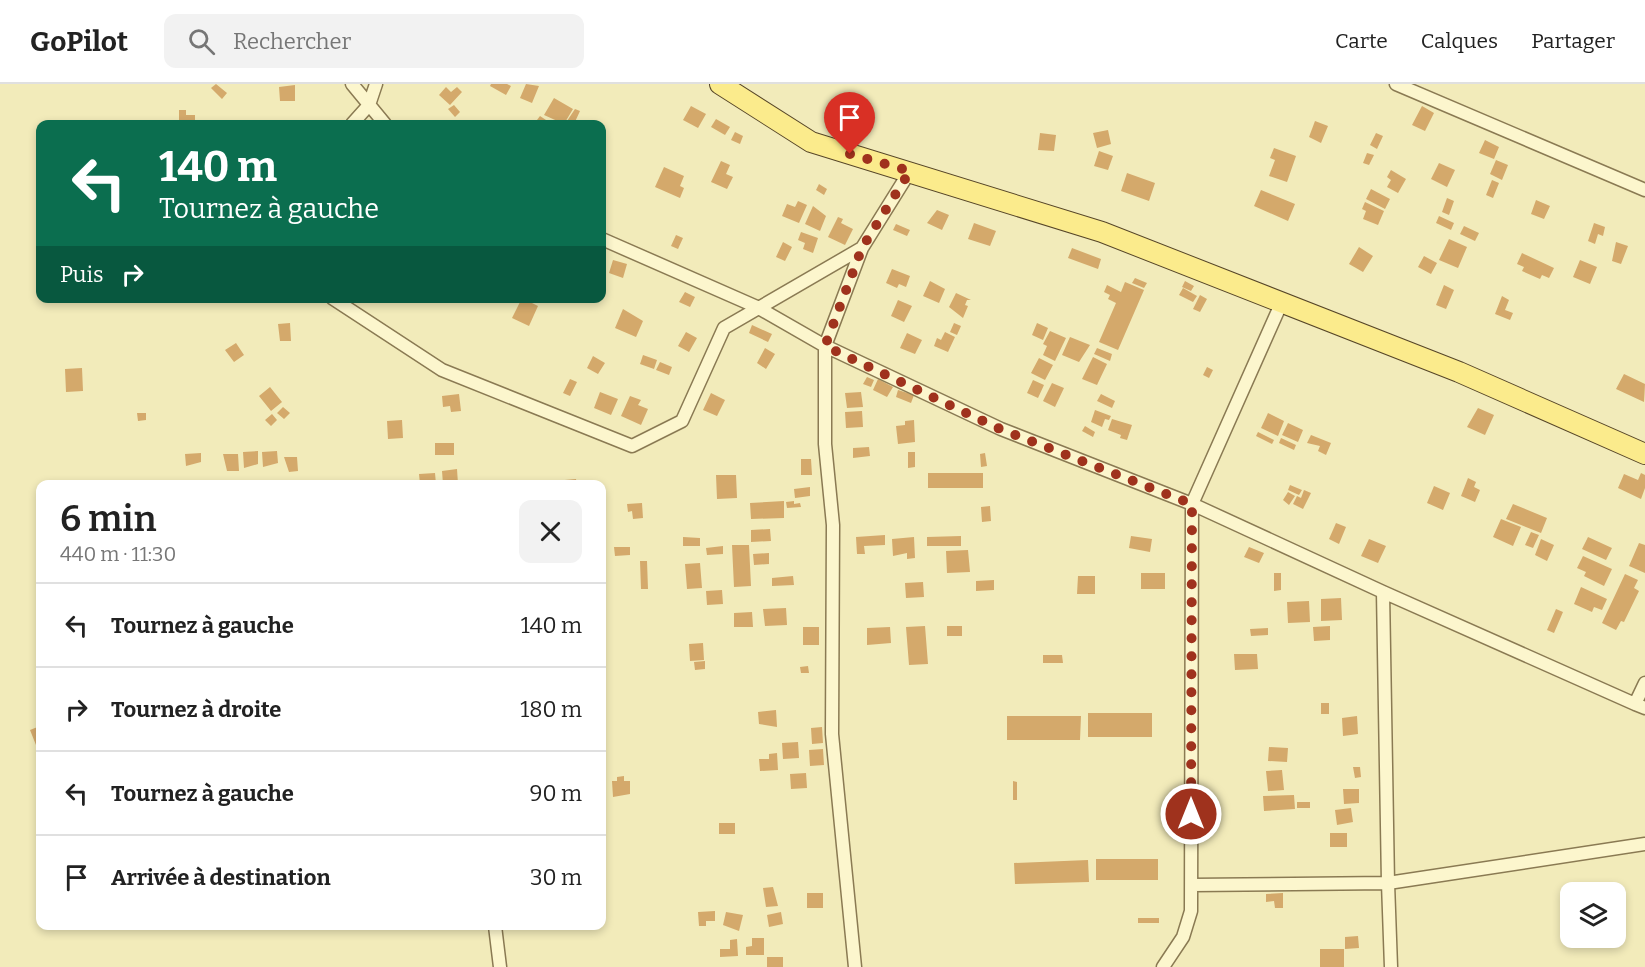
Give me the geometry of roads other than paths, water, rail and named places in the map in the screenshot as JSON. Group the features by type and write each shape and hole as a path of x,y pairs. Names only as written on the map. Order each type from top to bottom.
{"main road":[{"path":"720,84 811,142 1102,232 1459,372 1645,454"}],"street":[{"path":"352,84 382,120"},
{"path":"356,120 369,105 376,84"},
{"path":"1396,84 1645,190"},
{"path":"855,967 832,734 833,525 825,444 825,346 862,248 910,171"},
{"path":"606,241 757,307 825,346 1000,429 1192,504 1640,706 1645,683"},
{"path":"340,303 442,370 632,446 682,421 724,328 862,248"},
{"path":"1163,967 1183,937 1191,911 1192,504 1281,304"},
{"path":"1383,592 1391,967"},
{"path":"1192,885 1388,883 1645,844"},
{"path":"495,930 500,967"}]}
